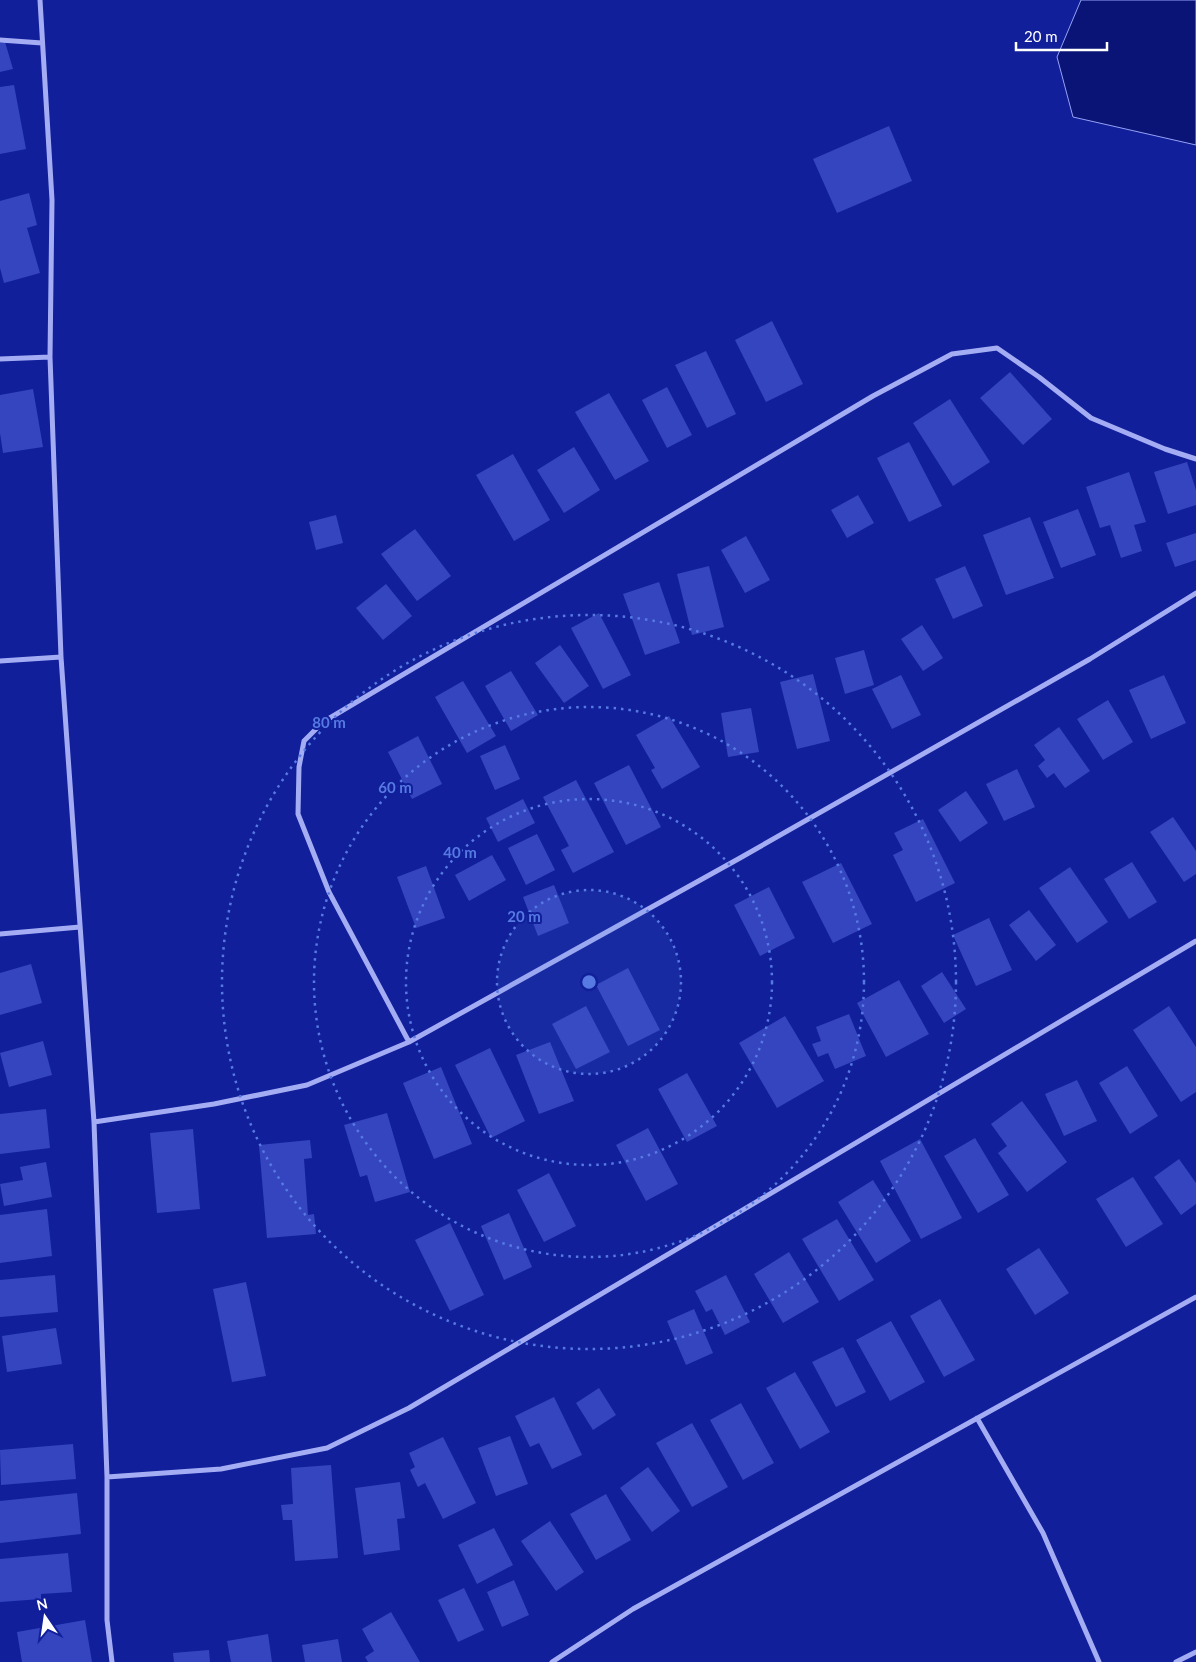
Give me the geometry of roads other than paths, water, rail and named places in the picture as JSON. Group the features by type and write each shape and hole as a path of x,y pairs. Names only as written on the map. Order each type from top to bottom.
{"street":[{"path":"40,0 52,200 50,357 61,656 94,1122 106,1477 107,1620 112,1662"},
{"path":"0,40 42,43"},
{"path":"409,1042 329,892 298,814 299,767 304,741 323,722 873,396 952,354 997,348 1039,377 1091,418 1165,449 1196,459"},
{"path":"0,359 50,357"},
{"path":"94,1122 214,1104 307,1085 409,1042 740,858 1090,659 1196,593"},
{"path":"0,661 61,656"},
{"path":"0,934 80,928"},
{"path":"106,1477 222,1469 327,1448 360,1432 408,1408 1196,941"},
{"path":"552,1662 632,1608 1196,1297"},
{"path":"977,1418 1043,1533 1099,1662"},
{"path":"1176,1662 1196,1652"}]}
